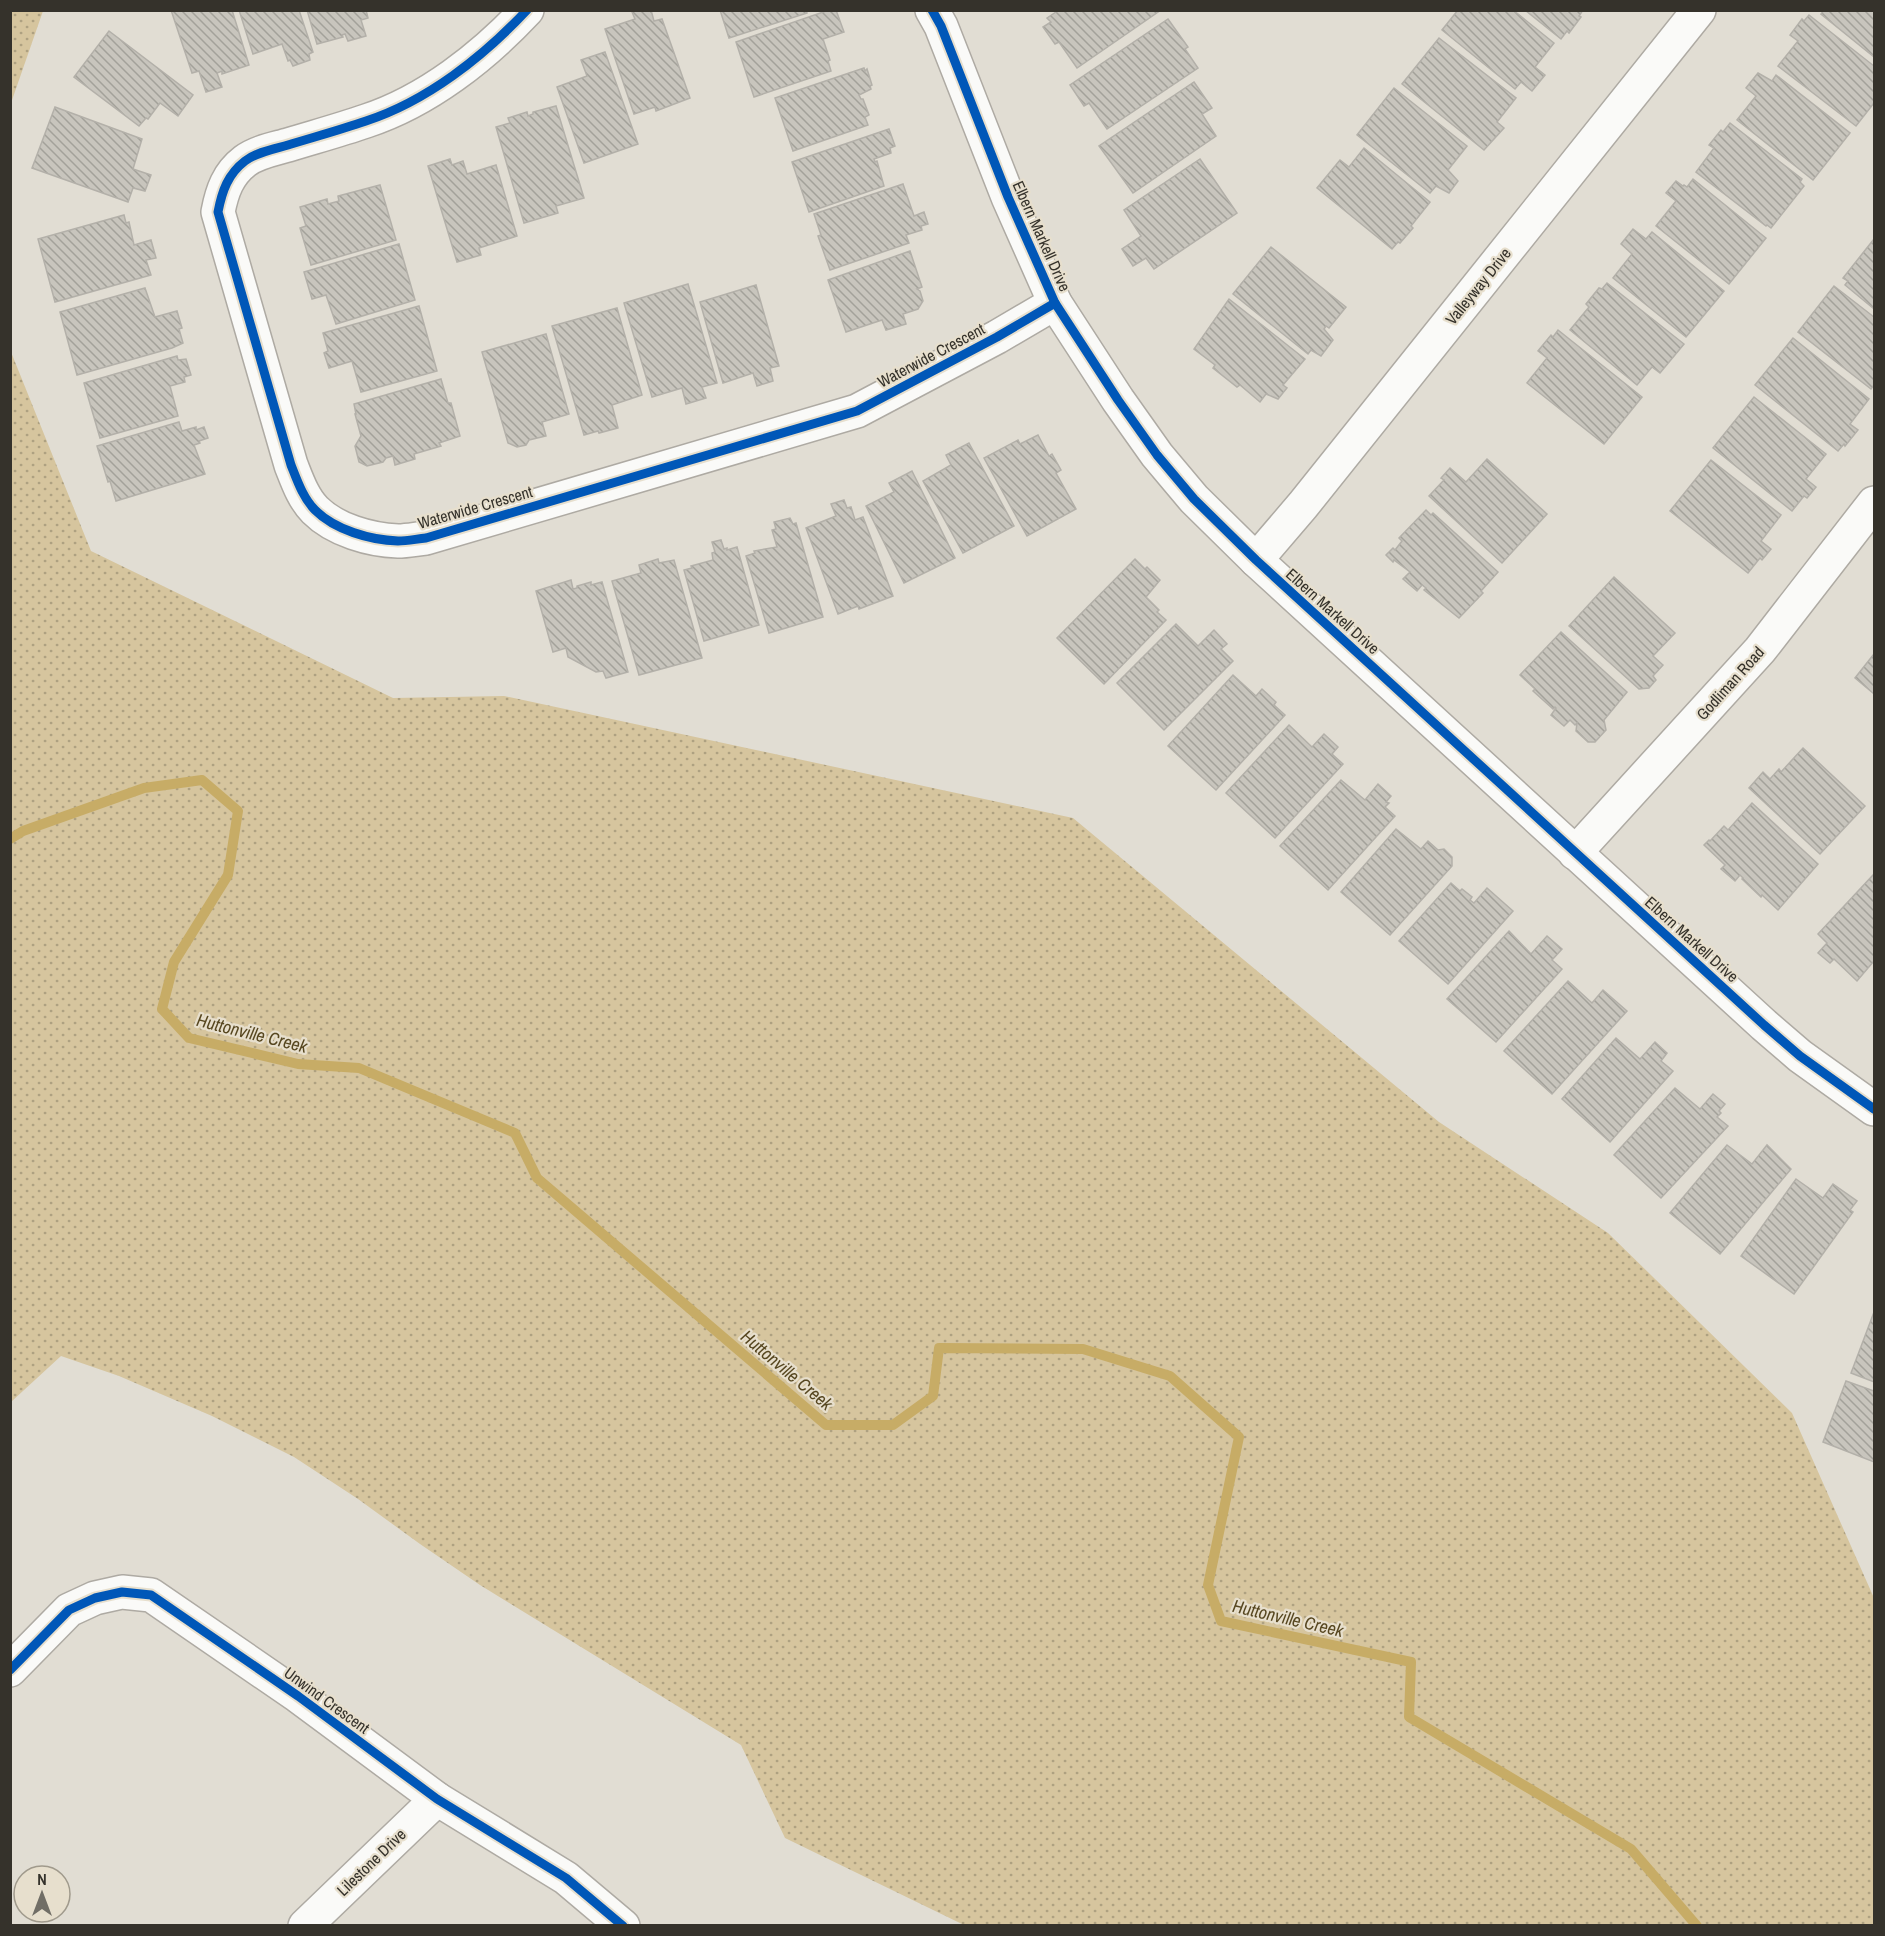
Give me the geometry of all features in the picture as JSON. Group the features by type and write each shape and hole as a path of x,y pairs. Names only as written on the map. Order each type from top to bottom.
{"street":[{"name":"Waterwide Crescent","path":"527,10 460,71 418,97 369,120 247,159 232,174 222,191 218,212 291,465 303,493 315,510 337,525 378,539 399,541 426,538 857,411 1056,303"},
{"name":"Elbern Markell Drive","path":"932,10 941,26 1008,197 1056,303 1118,400 1157,455 1194,499 1256,560 1800,1056 1875,1109"},
{"name":"Valleyway Drive","path":"1256,560 1303,505 1699,10"},
{"name":"Godliman Road","path":"1575,853 1760,650 1875,503"},
{"name":"Unwind Crescent","path":"10,1670 69,1610 95,1598 122,1592 151,1595 298,1696 437,1799 566,1878 623,1926"},
{"name":"Lilestone Drive","path":"305,1926 437,1799"}],"shaded area":[{"path":"10,11 43,11 11,103"},
{"path":"11,352 91,551 393,698 504,696 1073,818 1439,1122 1608,1233 1792,1413 1874,1598 1874,1925 964,1925 785,1838 741,1745 480,1585 294,1457 212,1416 119,1376 61,1356 11,1402"}],"building":[{"path":"171,10 232,10 249,65 222,74 222,71 217,73 222,87 206,92 199,71 192,73"},
{"path":"239,10 299,10 313,52 309,54 310,60 293,66 290,60 288,61 282,44 253,54"},
{"path":"307,10 366,10 368,18 361,20 366,36 348,41 345,34 342,35 343,37 317,44"},
{"path":"651,10 654,21 662,19 690,98 656,111 655,107 634,114 605,29 635,19 632,12"},
{"path":"720,10 806,10 807,13 729,38"},
{"path":"829,10 836,10 844,32 823,39 831,71 754,97 736,42"},
{"path":"1059,10 1161,10 1077,68 1059,42 1055,44 1043,27 1051,22 1047,18"},
{"path":"1458,10 1513,10 1554,43 1535,67 1545,75 1532,91 1521,82 1515,89 1442,30"},
{"path":"1525,10 1583,10 1579,16 1581,17 1569,33 1567,31 1561,39"},
{"path":"1824,10 1874,10 1874,57 1821,14"},
{"path":"1809,15 1874,66 1874,103 1856,126 1778,66 1798,41 1790,35 1802,19 1804,21"},
{"path":"1168,19 1188,47 1185,49 1198,68 1107,129 1089,103 1084,106 1070,85"},
{"path":"109,31 193,95 178,116 160,103 148,119 146,118 139,126 74,77"},
{"path":"1439,38 1516,98 1497,122 1504,128 1484,150 1402,84"},
{"path":"605,52 638,144 584,163 557,87 587,76 581,60"},
{"path":"864,68 865,71 867,69 872,85 871,89 859,95 869,115 865,117 868,125 793,151 775,98"},
{"path":"1758,73 1772,81 1776,75 1850,133 1813,180 1737,120 1756,96 1746,88"},
{"path":"1194,82 1212,108 1202,114 1216,136 1133,193 1099,146"},
{"path":"1394,88 1467,146 1448,170 1458,181 1449,193 1436,186 1430,193 1357,135"},
{"path":"556,106 584,198 556,206 558,213 524,223 496,127 510,123 508,118 527,112 528,116 533,112"},
{"path":"55,107 142,139 133,169 151,175 145,191 133,188 128,202 32,168"},
{"path":"1730,123 1802,179 1800,182 1804,186 1771,228 1696,172 1714,148 1709,145"},
{"path":"889,129 895,146 890,148 891,153 874,159 875,162 877,161 884,186 809,212 792,162"},
{"path":"1364,148 1430,202 1411,226 1413,228 1392,249 1317,188 1340,160 1349,167"},
{"path":"450,159 452,165 463,161 467,174 496,165 517,236 479,248 481,255 457,262 428,166"},
{"path":"1200,159 1237,213 1154,269 1146,258 1133,266 1122,249 1141,236 1124,210"},
{"path":"1693,179 1766,238 1729,284 1656,226 1676,201 1666,193 1676,181 1687,187"},
{"path":"903,184 914,216 924,212 928,224 921,226 922,230 906,235 909,243 830,270 818,236 821,235 814,214"},
{"path":"380,185 396,240 311,265 300,228 306,226 300,207 327,199 328,204 339,201 338,196"},
{"path":"124,215 126,223 129,222 134,245 151,240 156,258 146,260 151,275 55,302 38,239"},
{"path":"1633,229 1646,239 1652,232 1724,291 1686,337 1613,278 1632,254 1621,244"},
{"path":"1874,239 1874,309 1845,285 1848,281 1843,278"},
{"path":"399,244 415,300 336,324 326,295 312,299 304,272"},
{"path":"1271,247 1346,307 1329,328 1326,326 1324,329 1333,340 1321,356 1311,350 1308,354 1233,294"},
{"path":"910,251 922,287 917,289 923,301 918,309 903,314 906,324 886,330 882,320 846,332 828,280"},
{"path":"1607,283 1684,344 1660,373 1652,367 1637,385 1570,330 1589,307 1586,304 1599,288 1602,289"},
{"path":"688,284 717,383 702,387 706,398 686,404 682,388 652,397 624,303"},
{"path":"756,285 779,366 770,368 773,381 757,386 753,373 723,383 700,302"},
{"path":"1834,286 1874,317 1874,385 1871,389 1798,332"},
{"path":"145,288 155,317 177,311 183,343 77,375 60,312"},
{"path":"1229,299 1305,359 1283,385 1287,388 1278,399 1266,394 1260,402 1240,385 1237,387 1213,368 1215,365 1194,349"},
{"path":"419,306 437,371 361,392 352,361 329,368 324,353 328,351 323,333"},
{"path":"617,308 642,395 612,405 618,428 584,435 552,326"},
{"path":"1558,330 1642,397 1604,444 1527,383 1547,358 1538,351"},
{"path":"546,334 569,414 542,422 546,436 529,440 526,445 517,447 508,443 482,352"},
{"path":"1793,338 1869,399 1850,424 1858,430 1838,451 1755,385"},
{"path":"177,356 178,360 186,359 191,375 184,377 185,382 170,386 178,416 100,438 84,383"},
{"path":"441,379 448,403 451,403 460,436 439,443 441,446 414,454 415,459 395,465 393,456 386,458 383,462 367,466 359,462 355,446 361,436 354,404"},
{"path":"1754,397 1826,454 1806,479 1816,487 1807,498 1804,496 1792,511 1713,448"},
{"path":"179,422 182,431 204,427 208,438 194,445 205,474 116,501 97,446"},
{"path":"1038,435 1049,456 1052,454 1061,470 1056,473 1076,509 1027,536 984,458 1018,440 1020,444"},
{"path":"969,443 1014,526 963,553 923,481 951,465 946,455"},
{"path":"1487,459 1547,514 1502,563 1429,496 1444,480 1441,478 1450,468 1466,482"},
{"path":"1711,460 1781,515 1761,541 1771,549 1748,573 1670,511"},
{"path":"912,471 955,558 904,583 866,506 894,492 889,483"},
{"path":"844,500 847,508 851,507 855,520 863,517 893,596 838,614 806,528 836,516 831,504"},
{"path":"1426,510 1431,515 1433,513 1498,572 1481,591 1483,593 1459,618 1424,590 1426,588 1422,585 1417,591 1403,579 1410,572 1386,555 1393,548 1395,550 1402,541 1399,538"},
{"path":"790,518 793,524 796,523 823,617 769,633 746,556 755,553 754,551 777,547 772,530 776,529 774,522"},
{"path":"721,540 724,549 737,547 759,625 704,641 684,570 713,560 712,553 715,552 712,542"},
{"path":"658,559 659,563 674,560 702,658 639,675 612,581 641,573 639,565"},
{"path":"1135,559 1160,580 1146,597 1166,620 1104,684 1057,638"},
{"path":"1614,577 1675,633 1653,656 1663,665 1653,676 1656,680 1649,688 1639,689 1569,626"},
{"path":"571,580 573,589 591,582 591,585 602,582 628,672 606,678 603,671 596,672 568,657 566,648 553,652 536,591"},
{"path":"1176,624 1198,646 1214,630 1227,644 1221,649 1233,661 1164,730 1117,683"},
{"path":"1561,632 1627,692 1604,720 1606,730 1595,742 1588,742 1576,731 1577,723 1575,725 1570,720 1564,726 1551,715 1556,708 1553,709 1533,691 1535,689 1520,675"},
{"path":"1874,654 1874,694 1855,678"},
{"path":"1233,675 1256,696 1262,689 1276,702 1274,705 1285,715 1216,790 1168,746"},
{"path":"1289,725 1312,747 1324,734 1338,747 1332,754 1343,764 1275,838 1226,793"},
{"path":"1803,748 1865,806 1820,854 1749,788 1763,772 1770,779 1779,769 1781,772"},
{"path":"1341,780 1365,800 1378,784 1391,796 1385,807 1395,816 1328,890 1280,846"},
{"path":"1752,803 1818,864 1778,910 1762,895 1761,897 1740,875 1735,881 1721,869 1725,865 1704,845 1724,826 1728,830"},
{"path":"1396,829 1421,849 1428,841 1438,850 1444,849 1452,857 1452,866 1390,935 1341,892"},
{"path":"1874,874 1874,961 1857,981 1834,959 1830,963 1818,953 1827,943 1818,934"},
{"path":"1451,883 1472,897 1470,900 1474,903 1487,888 1513,911 1448,984 1399,941"},
{"path":"1509,931 1531,954 1547,936 1562,949 1552,960 1562,969 1496,1042 1447,999"},
{"path":"1568,981 1592,1003 1603,990 1627,1011 1552,1094 1504,1051"},
{"path":"1616,1038 1640,1059 1655,1042 1667,1053 1661,1061 1673,1071 1610,1142 1562,1099"},
{"path":"1675,1088 1700,1109 1713,1094 1725,1104 1717,1117 1728,1126 1661,1198 1614,1155"},
{"path":"1727,1145 1752,1164 1767,1145 1791,1169 1720,1254 1670,1213"},
{"path":"1796,1179 1823,1198 1833,1184 1857,1201 1850,1210 1853,1212 1794,1294 1741,1256"},
{"path":"1874,1312 1874,1382 1851,1373"},
{"path":"1846,1381 1874,1391 1874,1462 1823,1442"}],"waterway":[{"name":"Huttonville Creek","path":"10,839 23,831 144,788 202,780 238,811 228,875 174,962 162,1009 189,1038 298,1064 359,1068 515,1133 537,1178 826,1425 893,1425 933,1396 939,1348 1083,1349 1170,1376 1239,1437 1208,1585 1221,1621 1411,1662 1409,1717 1631,1849 1697,1926"}],"cycle path":[{"path":"527,10 473,61 411,102 366,121 255,155 239,166 230,177 224,190 218,212 291,465 307,500 315,510 332,523 354,533 376,539 398,541 426,538 857,411 997,337 1055,303"},
{"path":"932,10 941,26 1008,197 1055,303 1157,455 1194,499 1256,560 1764,1025 1800,1056 1874,1109"},
{"path":"10,1670 69,1610 95,1598 122,1592 151,1595 298,1696 437,1799 566,1878 623,1926"}]}
